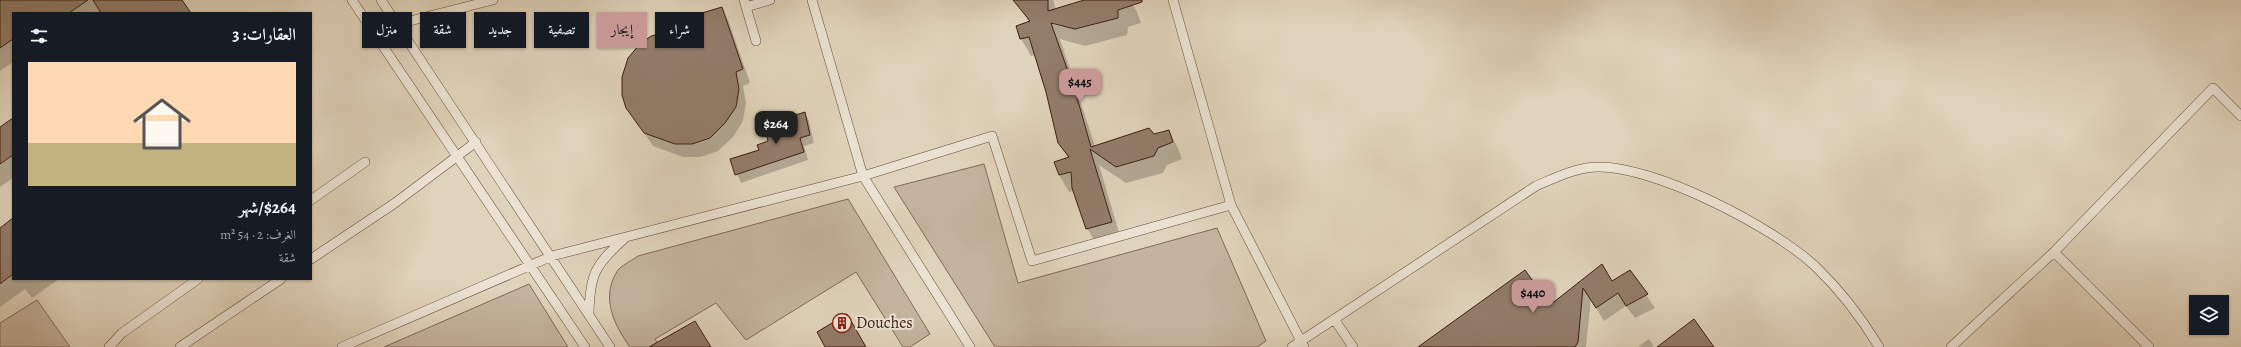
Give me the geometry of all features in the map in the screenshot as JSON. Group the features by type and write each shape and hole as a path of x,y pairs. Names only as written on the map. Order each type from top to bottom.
{"lane":[{"path":"352,0 531,264 585,347"},
{"path":"381,0 390,12"},
{"path":"412,20 493,0"},
{"path":"756,42 745,4 770,0"},
{"path":"812,0 863,176 970,347"},
{"path":"1173,0 1231,205 1302,344"},
{"path":"412,45 552,256 610,347"},
{"path":"1951,347 2054,252 2213,88 2241,116"},
{"path":"342,347 552,256 863,176 992,136 1032,261 1231,205"},
{"path":"312,258 395,203 476,142"},
{"path":"312,199 366,162"},
{"path":"1292,347 1302,344 1334,319 1536,186 1568,172 1595,167 1617,168 1667,181 1711,202 1787,244 1814,265 1842,294 1879,347"},
{"path":"589,313 589,290 594,272 606,255 626,237"},
{"path":"2054,252 2149,347"},
{"path":"109,347 122,333 197,280"},
{"path":"180,347 280,280"},
{"path":"1334,319 1353,347"}],"shaded area":[{"path":"984,164 1018,283 1217,228 1266,341 1257,347 995,347 894,187"},
{"path":"848,199 930,334 910,347 903,347 856,272 746,340 716,303 655,339 660,347 630,347 624,338 614,320 611,310 610,290 618,270 638,256"},
{"path":"529,284 568,347 384,347"},
{"path":"37,300 70,347 0,347 0,323"}],"building":[{"path":"0,0 88,0 70,12 12,12 12,40 0,48"},
{"path":"93,0 182,0 190,12 100,12"},
{"path":"1013,0 1048,0 1048,11 1084,0 1142,0 1142,2 1118,10 1118,18 1075,29 1051,23 1076,94 1091,147 1149,128 1154,134 1169,130 1173,142 1158,148 1154,156 1116,167 1090,149 1112,222 1086,229 1072,188 1071,172 1059,175 1054,162 1069,157 1058,143 1046,92 1029,37 1020,39 1016,26 1030,21"},
{"path":"722,7 743,69 736,72 739,89 736,107 725,123 710,138 692,144 675,144 644,133 626,108 622,95 622,77 628,58 636,48 647,48 647,39 651,36 655,35 655,48 704,48 704,12"},
{"path":"805,112 810,135 800,138 804,152 735,175 730,159 759,150 757,145 768,141 766,132 781,128 780,120"},
{"path":"12,119 12,156 0,164 0,127"},
{"path":"12,219 12,275 0,284 0,228"},
{"path":"1602,264 1612,281 1630,270 1648,294 1626,306 1618,293 1596,308 1583,288 1578,342 1575,347 1418,347 1525,270 1550,305"},
{"name":"Douches","path":"847,314 866,347 825,347 817,332"},
{"path":"1694,319 1714,347 1657,347"},
{"path":"695,321 711,347 649,347"}],"place":[{"name":"Douches","path":"842,323"}]}
